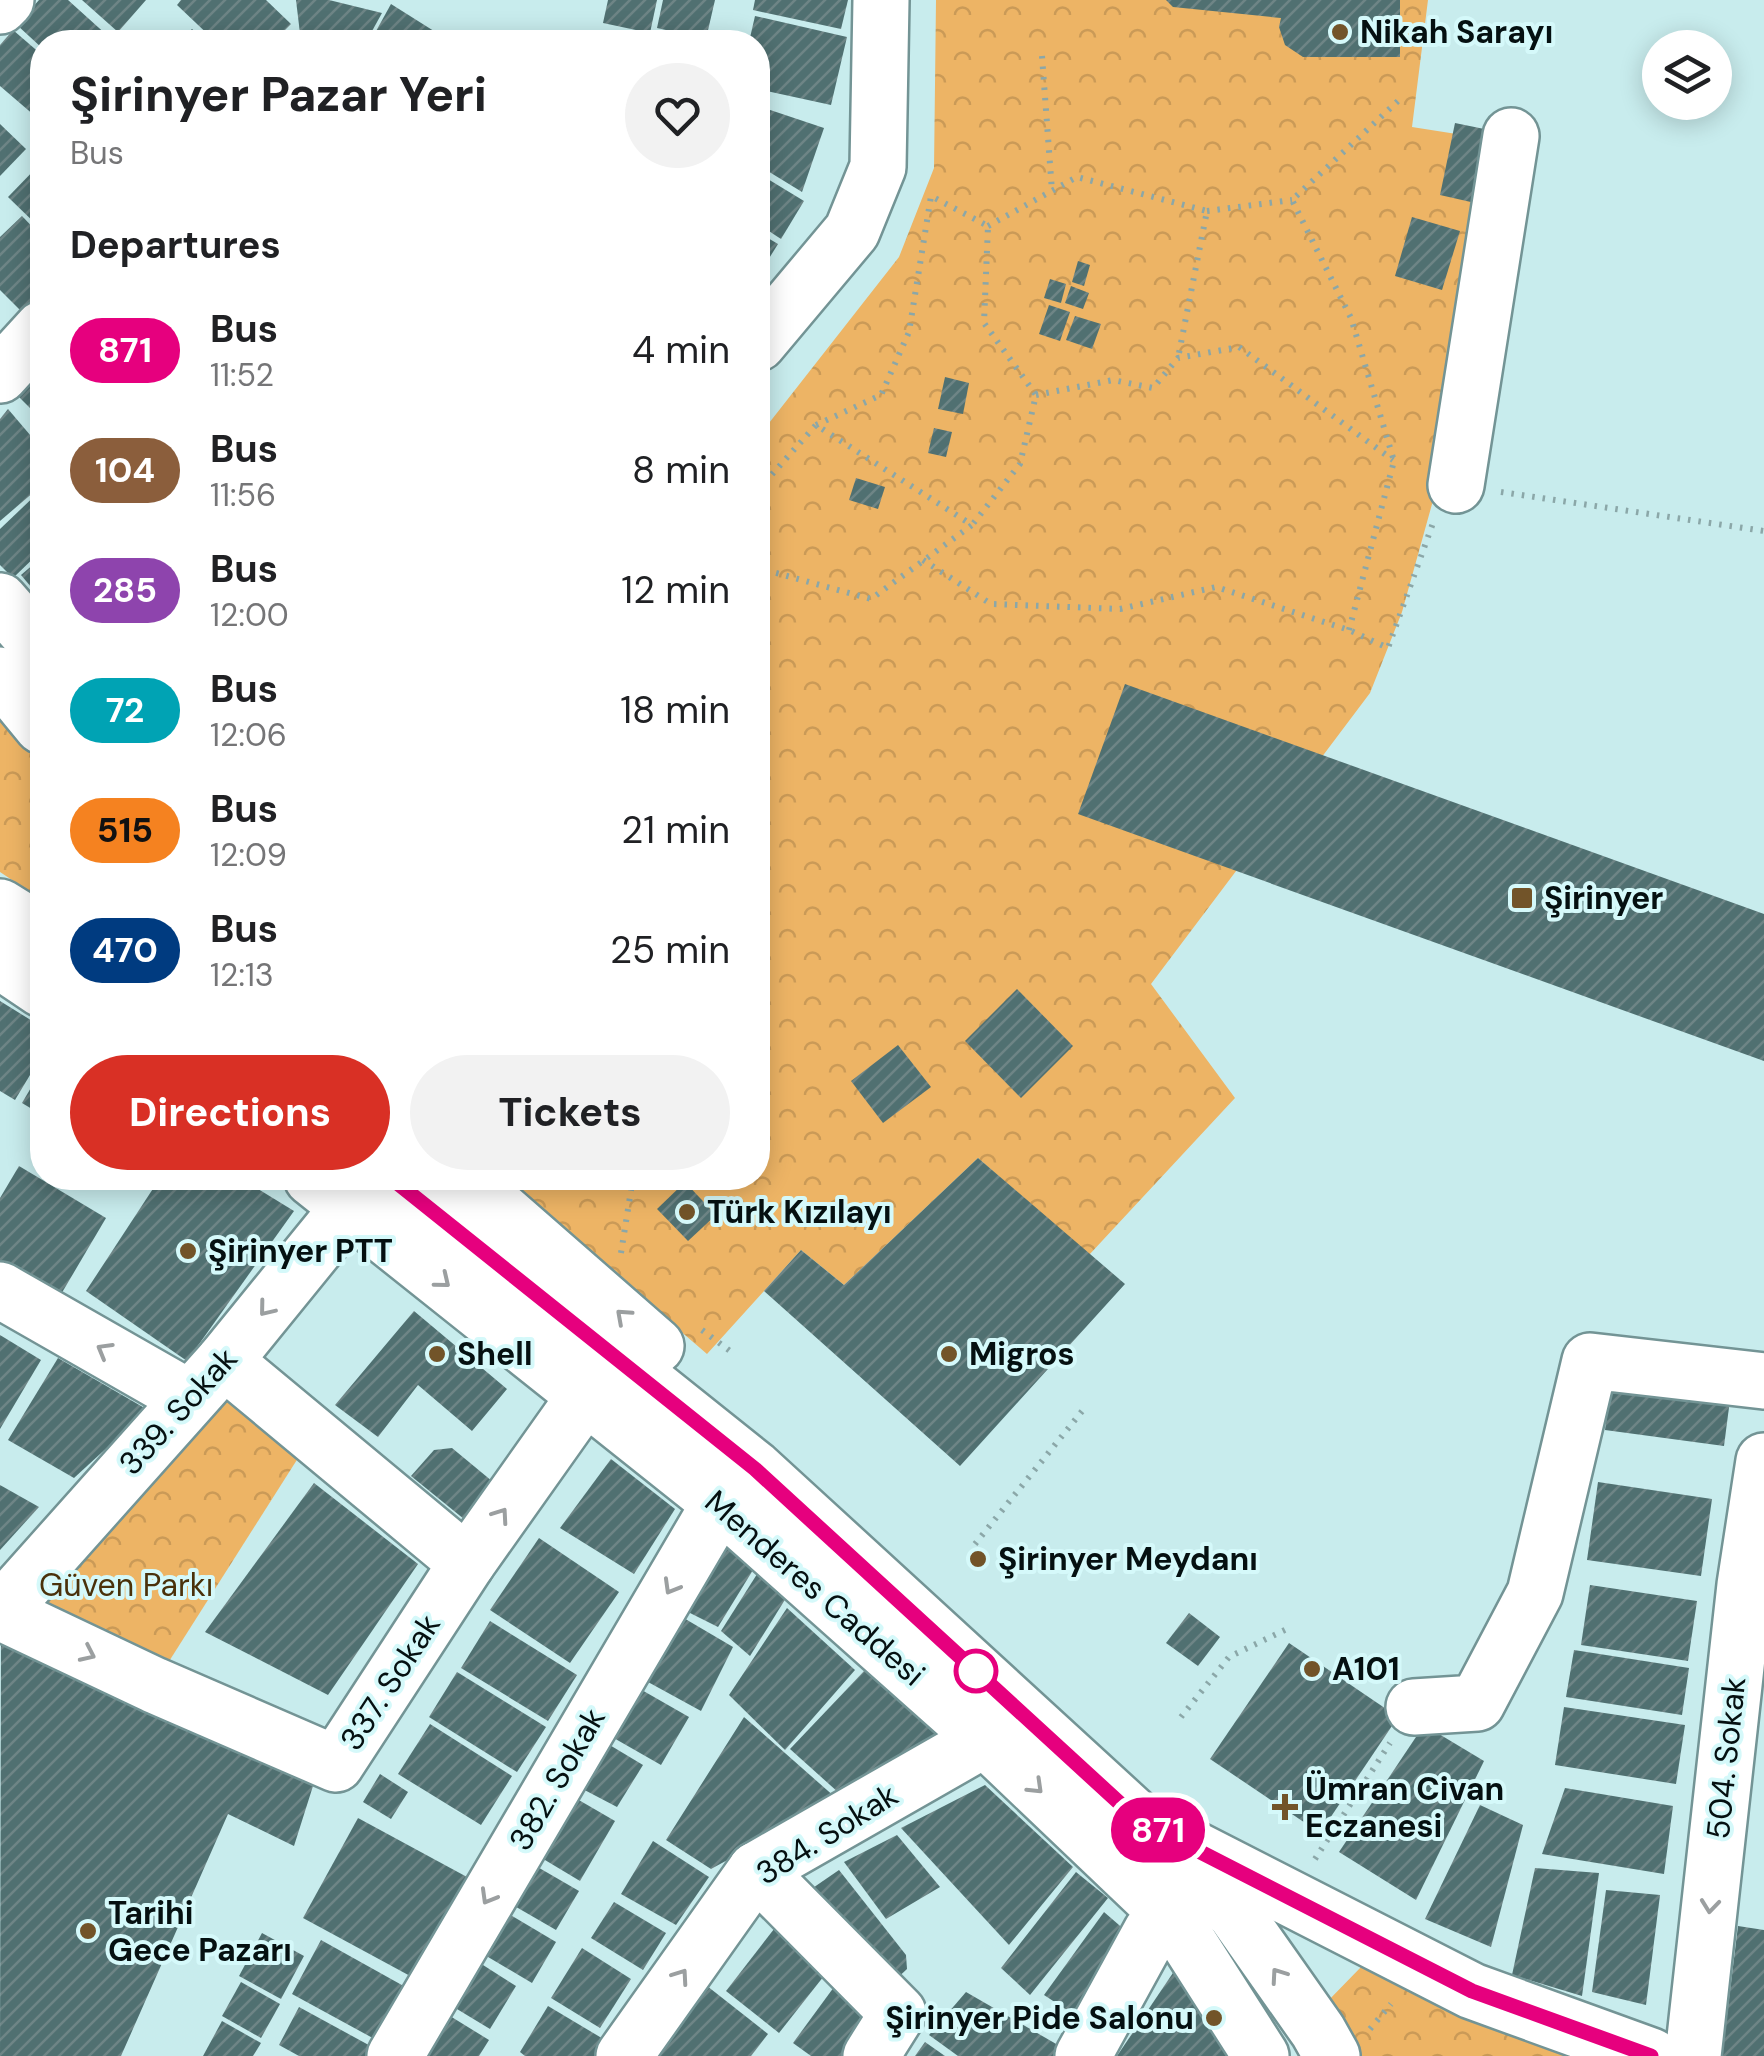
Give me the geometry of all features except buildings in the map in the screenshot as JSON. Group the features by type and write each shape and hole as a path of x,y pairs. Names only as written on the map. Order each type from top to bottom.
{"main road":[{"path":"0,6 6,0"},
{"path":"770,330 852,231 878,167 881,0"},
{"path":"1456,485 1511,136"},
{"path":"0,375 30,342"},
{"path":"0,600 20,692"},
{"path":"0,907 30,925"},
{"path":"0,961 30,981"},
{"name":"339. Sokak","path":"0,1612 206,1380 349,1190"},
{"name":"Menderes Caddesi","path":"354,1190 586,1395 737,1486 986,1738 1173,1918 1261,2056"},
{"name":"Menderes Caddesi","path":"355,1190 737,1486 1138,1820 1235,1914 1318,2031 1348,2045"},
{"path":"478,1190 680,1366 737,1486"},
{"path":"0,1290 206,1380 467,1563"},
{"path":"1414,1707 1477,1703 1534,1594 1590,1361 1764,1381"},
{"name":"337. Sokak","path":"0,1612 336,1764 467,1563 586,1395"},
{"name":"504. Sokak","path":"1693,2056 1754,1586 1764,1462"},
{"name":"382. Sokak","path":"395,2056 737,1486"},
{"name":"384. Sokak","path":"624,2056 756,1870 986,1738"},
{"path":"1138,1820 1472,1991 1651,2056"},
{"path":"756,1870 898,2012 872,2056"},
{"path":"1083,2056 1151,1932 1173,1918"}],"path":[{"path":"1042,56 1052,191"},
{"path":"988,226 1077,177 1207,210 1292,200 1399,100"},
{"path":"770,477 816,425 882,395 909,332 931,196 988,226"},
{"path":"1292,200 1351,318 1394,461 1349,630"},
{"path":"1036,395 1112,380 1153,388 1178,358 1207,210"},
{"path":"770,571 871,599 972,525 1020,464 1036,395 984,322 988,226"},
{"path":"1178,358 1239,347 1394,461"},
{"path":"816,425 972,525"},
{"path":"924,560 991,604 1120,609 1216,587 1349,630 1388,648 1446,484 1764,532"},
{"path":"620,1259 632,1190"},
{"path":"708,1335 734,1354"},
{"path":"975,1544 1083,1410"},
{"path":"1181,1717 1230,1657 1290,1627"},
{"path":"1290,1898 1414,1707"},
{"path":"1348,2045 1404,1990"}],"green space":[{"path":"936,0 1428,0 1412,127 1501,141 1444,461 1402,612 1370,693 1151,984 1235,1098 1089,1255 978,1158 844,1285 801,1250 707,1354 517,1190 770,1190 770,422 899,257 934,168"},
{"path":"0,718 30,724 30,892 0,872"},
{"name":"Güven Parkı","path":"205,1381 300,1455 154,1685 0,1612"},
{"path":"1361,1967 1466,2016 1574,2056 1353,2056 1324,2005"}],"bus line":[{"name":"871","path":"406,1190 755,1469 1138,1820 1472,1991 1651,2056"}],"place":[{"name":"Nikah Sarayı","path":"1340,32"},
{"name":"Şirinyer","path":"1522,898"},
{"name":"Türk Kızılayı","path":"687,1212"},
{"name":"Şirinyer PTT","path":"188,1251"},
{"name":"Shell","path":"437,1354"},
{"name":"Migros","path":"949,1354"},
{"name":"Şirinyer Meydanı","path":"978,1559"},
{"name":"A101","path":"1312,1669"},
{"name":"Ümran Civan Eczanesi","path":"1285,1807"},
{"name":"Tarihi Gece Pazarı","path":"88,1931"},
{"name":"Şirinyer Pide Salonu","path":"1214,2018"}]}
